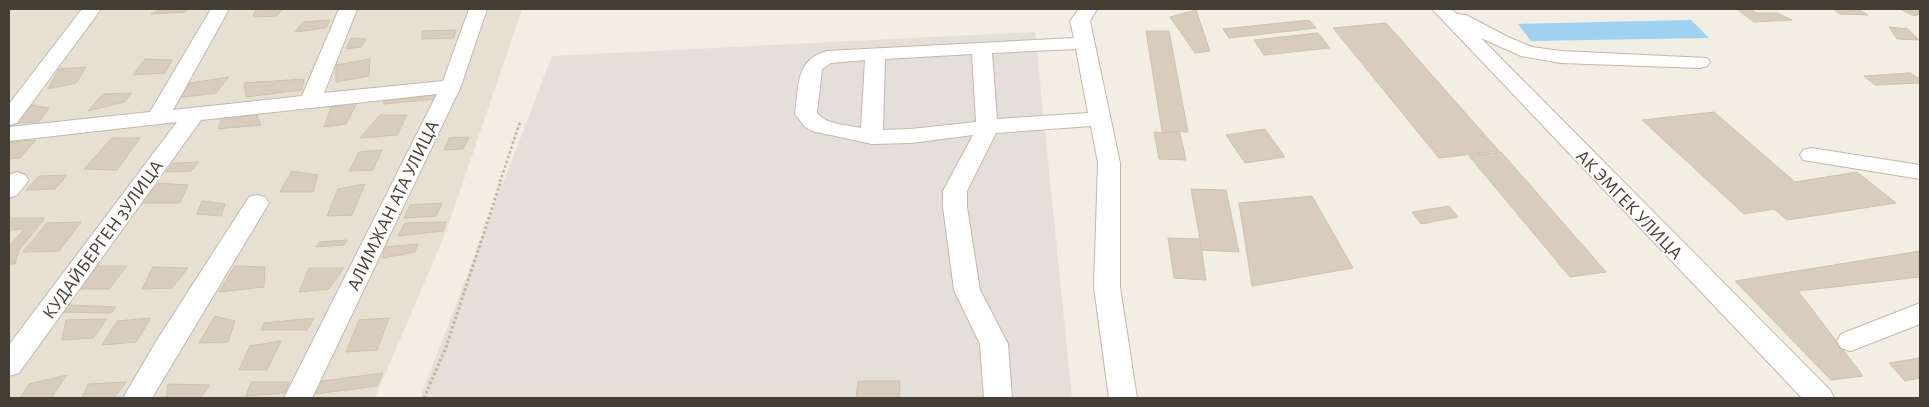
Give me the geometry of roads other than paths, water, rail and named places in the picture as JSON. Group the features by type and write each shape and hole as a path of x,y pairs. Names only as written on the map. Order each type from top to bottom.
{"street":[{"path":"9,118 92,9"},
{"path":"157,118 220,9"},
{"path":"310,101 348,9"},
{"name":"АЛИМЖАН АТА УЛИЦА","path":"298,398 451,86 478,9"},
{"path":"1088,9 1080,21 1109,163 1107,287 1123,398"},
{"path":"1441,10 1501,41 1528,52 1561,57 1700,62"},
{"name":"АК ЭМГЕК УЛИЦА","path":"1441,10 1820,398"},
{"path":"1084,43 827,57 817,62 812,68 806,114 813,122 820,126 872,137 911,136 1041,122 1099,119"},
{"path":"982,48 987,127 955,191 955,207 967,290 994,344 998,398"},
{"path":"872,137 875,53"},
{"path":"9,134 451,86"},
{"name":"КУДАЙБЕРГЕН 3УЛИЦА","path":"9,365 194,114"},
{"path":"1811,155 1920,172"},
{"path":"137,398 257,203"},
{"path":"1851,341 1920,313"}],"water":[{"path":"1691,20 1709,38 1531,41 1518,24"}]}
